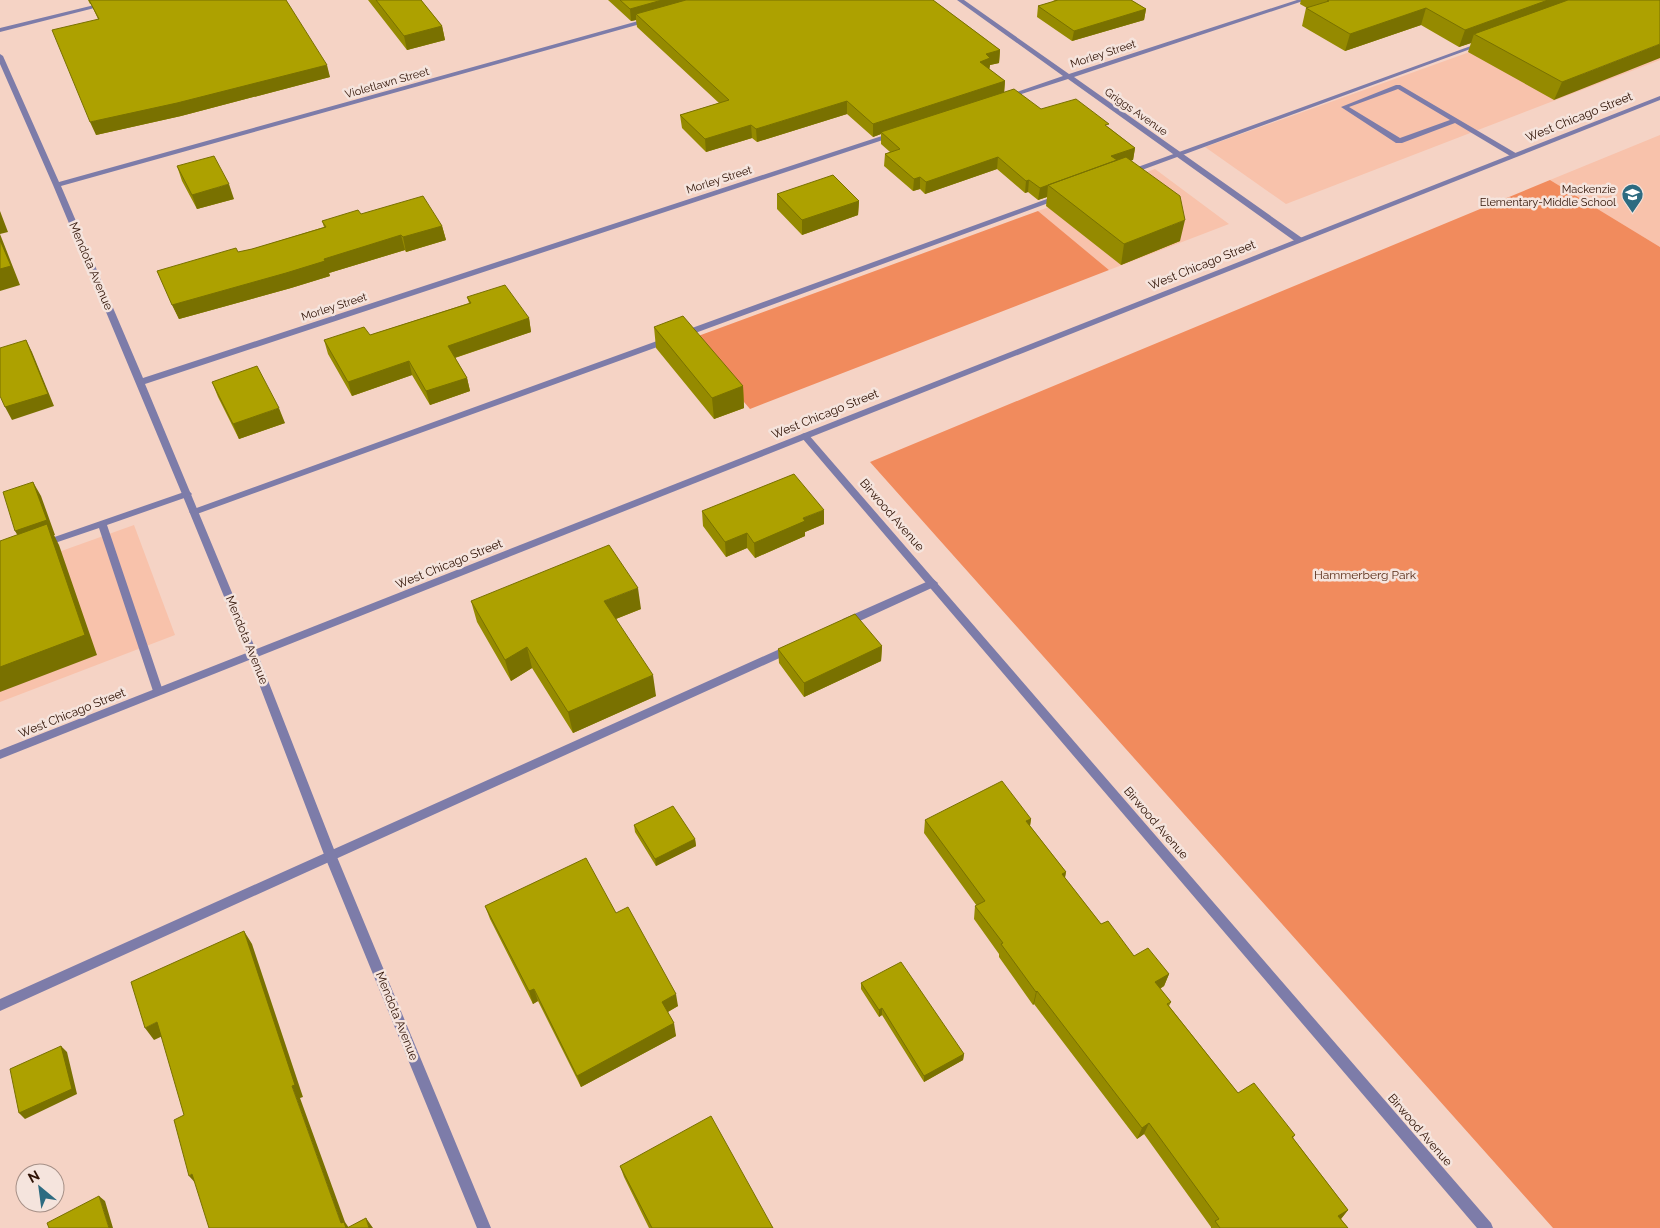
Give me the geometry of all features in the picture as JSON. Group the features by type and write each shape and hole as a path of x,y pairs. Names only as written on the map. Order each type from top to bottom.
{"street":[{"path":"0,30 123,0"},
{"name":"Griggs Avenue","path":"960,0 1176,155 1300,240"},
{"name":"Morley Street","path":"1001,99 1303,0"},
{"name":"Violetlawn Street","path":"57,185 656,18"},
{"path":"1122,174 1490,40"},
{"name":"Mendota Avenue","path":"0,56 141,382 253,655 331,857 484,1228"},
{"path":"1456,120 1399,141 1344,107 1398,86 1456,120 1515,155"},
{"name":"West Chicago Street","path":"0,755 1660,98"},
{"name":"Morley Street","path":"141,382 907,130"},
{"path":"194,512 1068,194"},
{"name":"Birwood Avenue","path":"805,436 1486,1228"},
{"path":"37,547 187,494"},
{"path":"102,524 158,692"},
{"path":"834,628 933,583"},
{"path":"0,1005 331,857 798,644"}],"shaded area":[{"path":"1614,0 1660,0 1660,60 1286,204 1205,147"},
{"name":"Mackenzie Elementary-Middle School","path":"1660,135 1660,247 1550,180"},
{"path":"1155,169 1229,224 1109,270 1038,211"},
{"path":"134,525 175,635 0,702 0,573"}],"green space":[{"name":"Hammerberg Park","path":"1550,180 1660,247 1660,1228 1553,1228 870,462"},
{"path":"1038,211 1109,270 750,409 690,339"}],"building":[{"path":"89,0 286,0 327,65 177,103 90,122 52,30 99,19"},
{"path":"376,0 421,0 442,26 404,36"},
{"path":"620,0 662,0 630,9"},
{"path":"686,0 933,0 1000,50 986,54 990,58 980,62 1005,81 873,124 847,101 756,129 751,125 705,139 680,115 729,100 636,14"},
{"path":"1058,0 1131,0 1146,9 1074,31 1038,6"},
{"path":"1327,0 1548,0 1465,30 1426,8 1350,34 1306,8 1329,1"},
{"path":"1568,0 1660,0 1660,44 1562,82 1474,34"},
{"path":"1014,89 1041,109 1076,99 1109,124 1105,125 1135,148 1111,156 1117,160 1040,188 1029,180 1026,181 998,157 926,182 920,177 914,179 885,154 900,149 881,132"},
{"path":"214,156 229,184 192,195 177,166"},
{"path":"1126,157 1180,196 1185,220 1124,244 1048,185"},
{"path":"833,175 859,201 802,220 777,194"},
{"path":"423,196 442,226 403,237 401,235 286,273 172,305 157,271 236,248 238,252 252,249 326,227 322,221 358,210 361,214"},
{"path":"0,240 11,266 0,269"},
{"path":"505,285 529,318 448,346 467,378 426,391 409,361 348,382 324,340 364,327 370,335 471,303 467,297"},
{"path":"683,316 743,386 712,398 654,327"},
{"path":"26,340 48,394 5,407 0,396 0,348"},
{"path":"257,366 279,408 233,424 212,382"},
{"path":"794,474 824,510 803,518 805,521 754,543 747,533 725,542 702,511"},
{"path":"33,482 47,520 15,531 3,492"},
{"path":"47,524 85,635 0,667 0,541"},
{"path":"609,545 638,588 604,601 653,675 568,712 527,647 505,660 471,601"},
{"path":"855,614 882,646 804,683 778,649"},
{"path":"1002,781 1031,819 1026,821 1066,872 1062,874 1101,924 1108,921 1134,956 1148,948 1169,974 1155,982 1171,1002 1167,1004 1238,1093 1254,1083 1295,1135 1292,1137 1348,1210 1338,1216 1348,1228 1220,1228 1215,1221 1219,1219 1149,1123 1142,1128 1036,992 975,906 985,901 925,820"},
{"path":"673,806 695,839 655,859 634,825"},
{"path":"586,858 616,913 628,907 676,994 662,1002 674,1023 577,1076 534,989 529,991 485,906"},
{"path":"244,931 295,1085 292,1086 341,1223 344,1222 346,1228 209,1228 192,1174 189,1176 174,1120 184,1115 157,1022 145,1028 131,982"},
{"path":"901,962 964,1054 924,1076 882,1008 879,1010 861,983"},
{"path":"61,1046 72,1089 19,1113 10,1069"},
{"path":"711,1116 773,1228 652,1228 620,1166"},
{"path":"99,1196 109,1228 49,1228 47,1223"},
{"path":"366,1218 369,1228 347,1228"}],"place":[{"name":"Mackenzie Elementary-Middle School","path":"1632,214"}]}
